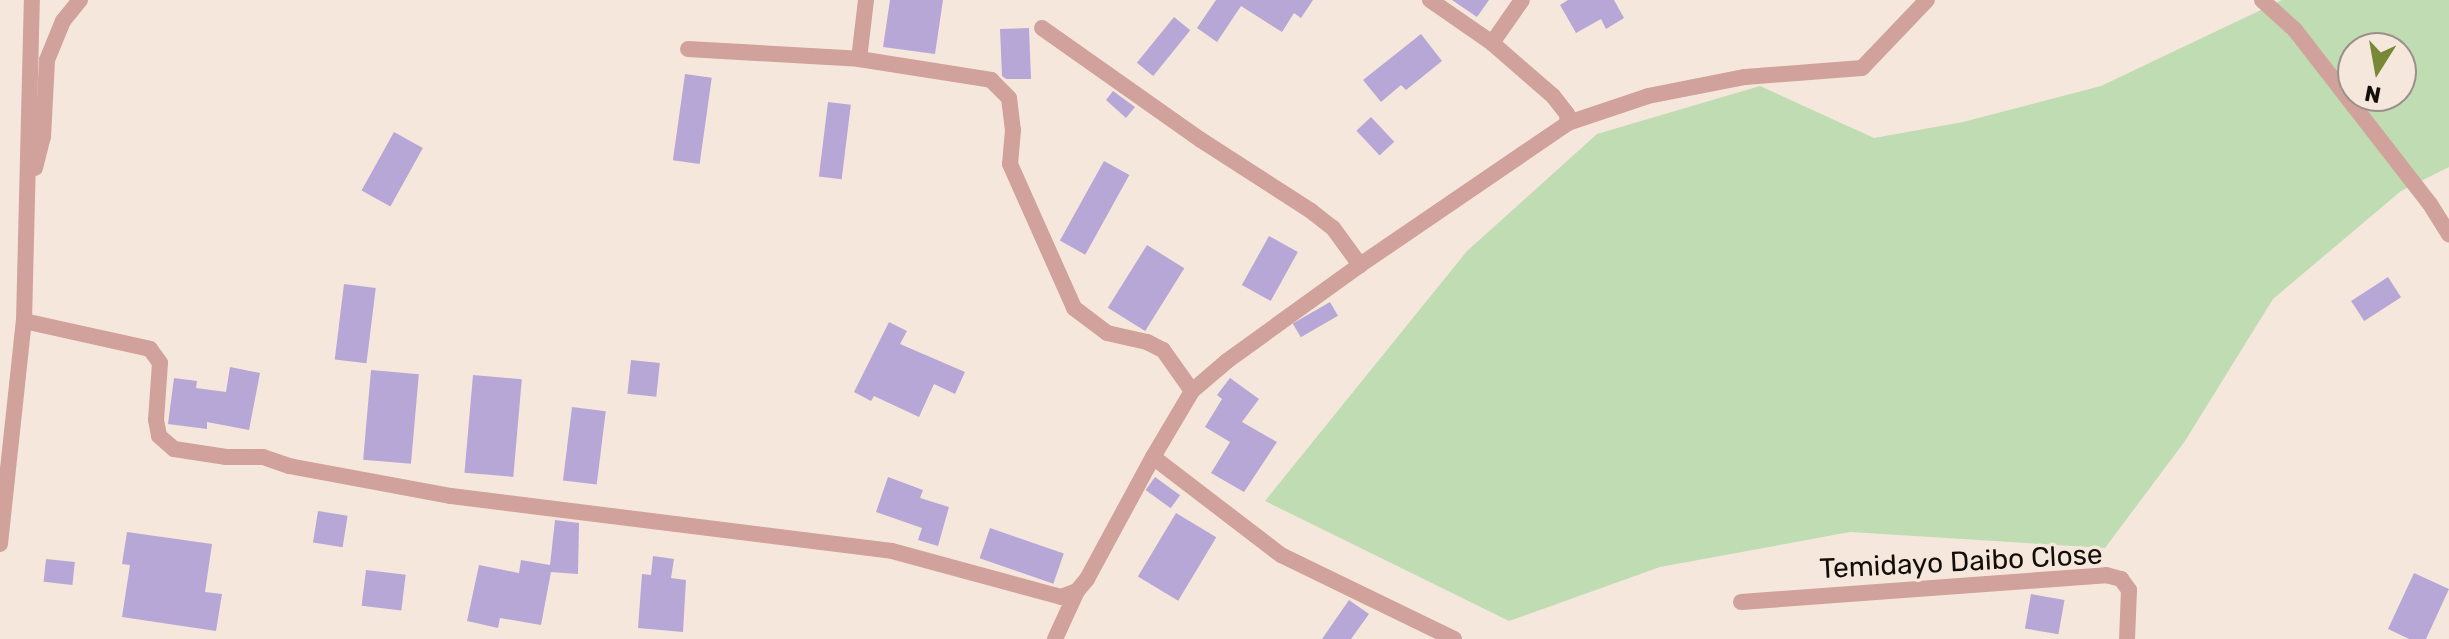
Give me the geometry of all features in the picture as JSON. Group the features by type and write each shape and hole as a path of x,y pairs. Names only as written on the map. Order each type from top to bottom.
{"street":[{"path":"0,544 24,321 32,0"},
{"path":"28,192 43,137 47,60 63,21 80,0"},
{"path":"859,59 866,0"},
{"path":"1430,0 1492,43 1559,102 1568,123"},
{"path":"1492,43 1522,0"},
{"path":"1055,639 1077,591 1192,391 1227,361 1360,265 1568,123 1648,96 1731,80 1862,68 1927,0"},
{"path":"2262,0 2295,30 2430,204 2449,235"},
{"path":"1042,28 1201,140 1311,211 1333,228 1360,265"},
{"path":"688,49 859,59 991,80 1009,98 1013,130 1010,164 1074,308 1107,333 1147,342 1163,350 1192,391"},
{"path":"24,321 150,349 160,363 156,420 159,436 174,449 226,457 263,457 289,466 451,496 892,551 1047,594 1061,597 1077,591"},
{"path":"1153,457 1281,555 1454,639"},
{"name":"Temidayo Daibo Close","path":"1741,602 2106,575 2121,579 2129,590 2127,639"}],"green space":[{"path":"2282,0 2449,0 2449,167 2401,191 2273,299 2185,441 2105,548 1850,532 1660,567 1509,621 1265,501 1467,251 1597,134 1760,86 1874,138 1963,122 2101,86"}],"building":[{"path":"890,0 943,0 935,54 883,47"},
{"path":"1216,0 1313,0 1301,18 1294,13 1282,32 1241,6 1217,42 1197,28"},
{"path":"1452,0 1489,0 1477,17"},
{"path":"1568,0 1614,0 1624,18 1606,29 1601,19 1576,33 1560,5"},
{"path":"1174,17 1190,30 1153,76 1137,63"},
{"path":"1029,28 1031,79 1006,79 1002,76 1000,29"},
{"path":"1421,34 1442,61 1406,90 1401,85 1381,102 1363,80"},
{"path":"685,74 712,78 700,164 673,160"},
{"path":"1113,91 1135,107 1126,118 1106,100"},
{"path":"828,102 851,105 842,179 819,176"},
{"path":"1371,117 1394,142 1380,156 1356,131"},
{"path":"394,132 423,148 390,207 362,191"},
{"path":"1104,161 1129,175 1085,255 1060,241"},
{"path":"1269,236 1298,252 1271,301 1242,285"},
{"path":"1147,245 1184,268 1145,331 1108,308"},
{"path":"2388,277 2401,297 2364,321 2351,301"},
{"path":"344,284 376,288 366,363 335,359"},
{"path":"1330,302 1338,316 1301,337 1293,324"},
{"path":"889,322 907,331 900,344 965,372 955,394 934,384 919,417 874,396 871,401 854,392"},
{"path":"631,360 660,363 656,397 627,394"},
{"path":"230,367 260,373 249,430 207,422 207,429 168,424 174,378 197,381 196,388 226,392"},
{"path":"371,370 419,374 411,464 363,460"},
{"path":"473,375 522,379 513,477 464,473"},
{"path":"1230,378 1259,399 1242,422 1277,442 1244,492 1211,473 1230,442 1205,427 1222,399 1217,395"},
{"path":"572,407 606,411 597,485 563,480"},
{"path":"888,477 923,490 920,498 949,507 938,546 918,540 922,528 876,512"},
{"path":"1155,477 1180,495 1171,508 1146,490"},
{"path":"318,511 348,516 343,547 313,543"},
{"path":"1176,513 1216,537 1178,601 1138,576"},
{"path":"555,520 579,523 578,574 551,572 541,625 500,618 498,628 467,621 479,565 519,573 521,560 550,565"},
{"path":"990,528 1064,553 1053,584 980,558"},
{"path":"127,532 212,544 205,592 222,594 216,631 122,617 130,565 122,564"},
{"path":"653,556 674,559 671,578 686,580 683,632 638,628 642,574 651,575"},
{"path":"46,559 75,562 72,585 44,582"},
{"path":"366,570 406,575 401,611 362,606"},
{"path":"2414,573 2449,589 2426,639 2409,639 2388,629"},
{"path":"2031,594 2064,600 2058,634 2025,628"},
{"path":"1349,600 1369,614 1351,639 1322,639"}]}
